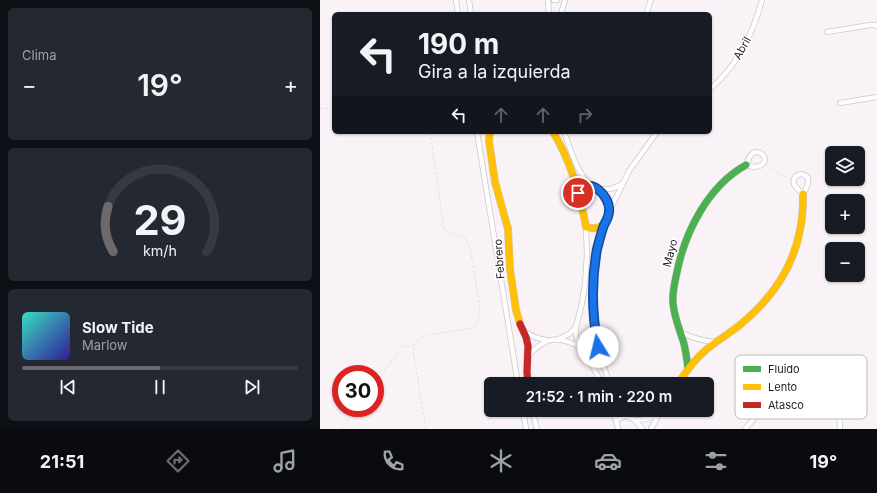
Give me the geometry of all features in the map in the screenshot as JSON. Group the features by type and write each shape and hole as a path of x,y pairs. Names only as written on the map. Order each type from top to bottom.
{"street":[{"path":"456,0 458,12"},
{"path":"469,0 471,12"},
{"path":"548,0 549,12"},
{"path":"562,12 565,0"},
{"path":"647,12 651,0"},
{"name":"Abril","path":"712,87 730,70 741,52 751,32 762,0"},
{"path":"827,32 870,25 877,26"},
{"path":"840,103 877,97"},
{"path":"477,134 517,377"},
{"name":"Febrero","path":"490,134 489,141 494,175 508,230 510,269 516,310 528,346 527,377"},
{"path":"555,134 572,172 586,227 587,255 585,284 576,327 577,340 598,377"},
{"path":"565,134 575,161 583,176 591,186 605,190 613,189 622,184"},
{"path":"650,134 651,140"},
{"path":"607,377 602,363 597,339 593,304 597,250 610,210 622,184 634,163 656,134"},
{"path":"759,152 764,156 764,162 762,165 756,167 746,165 752,153 759,152"},
{"name":"Mayo","path":"688,368 686,349 675,318 674,308 674,290 678,264 685,239 695,218 706,202 727,179 746,165"},
{"path":"682,377 696,359 741,324 774,291 787,269 797,244 803,212 803,194 808,185 806,176 800,174 796,176 793,181 796,187 803,194"},
{"path":"578,193 580,189 591,186"},
{"path":"598,189 604,195 610,210"},
{"path":"586,227 590,229 597,229 604,226"},
{"path":"582,303 593,304"},
{"path":"559,339 569,334 576,327"},
{"path":"523,330 530,336 541,340 559,339 573,343 580,347"},
{"path":"680,332 703,341 716,342"},
{"path":"528,356 535,348 547,340"},
{"path":"593,368 602,363"},
{"path":"524,417 526,429"},
{"path":"534,417 537,429"},
{"path":"615,417 618,429"},
{"path":"616,420 624,417"},
{"path":"628,417 635,420 643,420 652,417"},
{"path":"651,429 657,417"},
{"path":"745,429 754,419"},
{"path":"839,419 840,429"},
{"path":"635,420 642,429"}],"path":[{"path":"320,109 332,107"},
{"path":"426,429 414,351 417,341 421,338 434,334 472,328 476,325 479,318 480,309 467,240 464,237 449,233 444,229 430,134"},
{"path":"762,165 793,181"},
{"path":"384,371 402,347 415,346"},
{"path":"341,429 350,417"}],"traffic: fast":[{"path":"688,368 685,347 673,303 674,287 681,257 692,226 700,211 720,185 732,174 746,165"}],"traffic: slow":[{"path":"490,134 489,141 495,182 508,229 510,269 516,310 520,324"},
{"path":"554,134 565,154 578,192"},
{"path":"586,186 591,186 596,188 607,201 610,211 605,222 598,228 586,227 578,192 580,189 586,186"},
{"path":"683,377 707,349 752,315 771,294 779,282 797,244 802,221 803,194"}],"traffic: jam":[{"path":"520,324 528,346 527,377"}],"route":[{"path":"578,193 580,189 588,186 598,189 604,195 610,210 597,250 595,270 593,304 598,347"}]}
